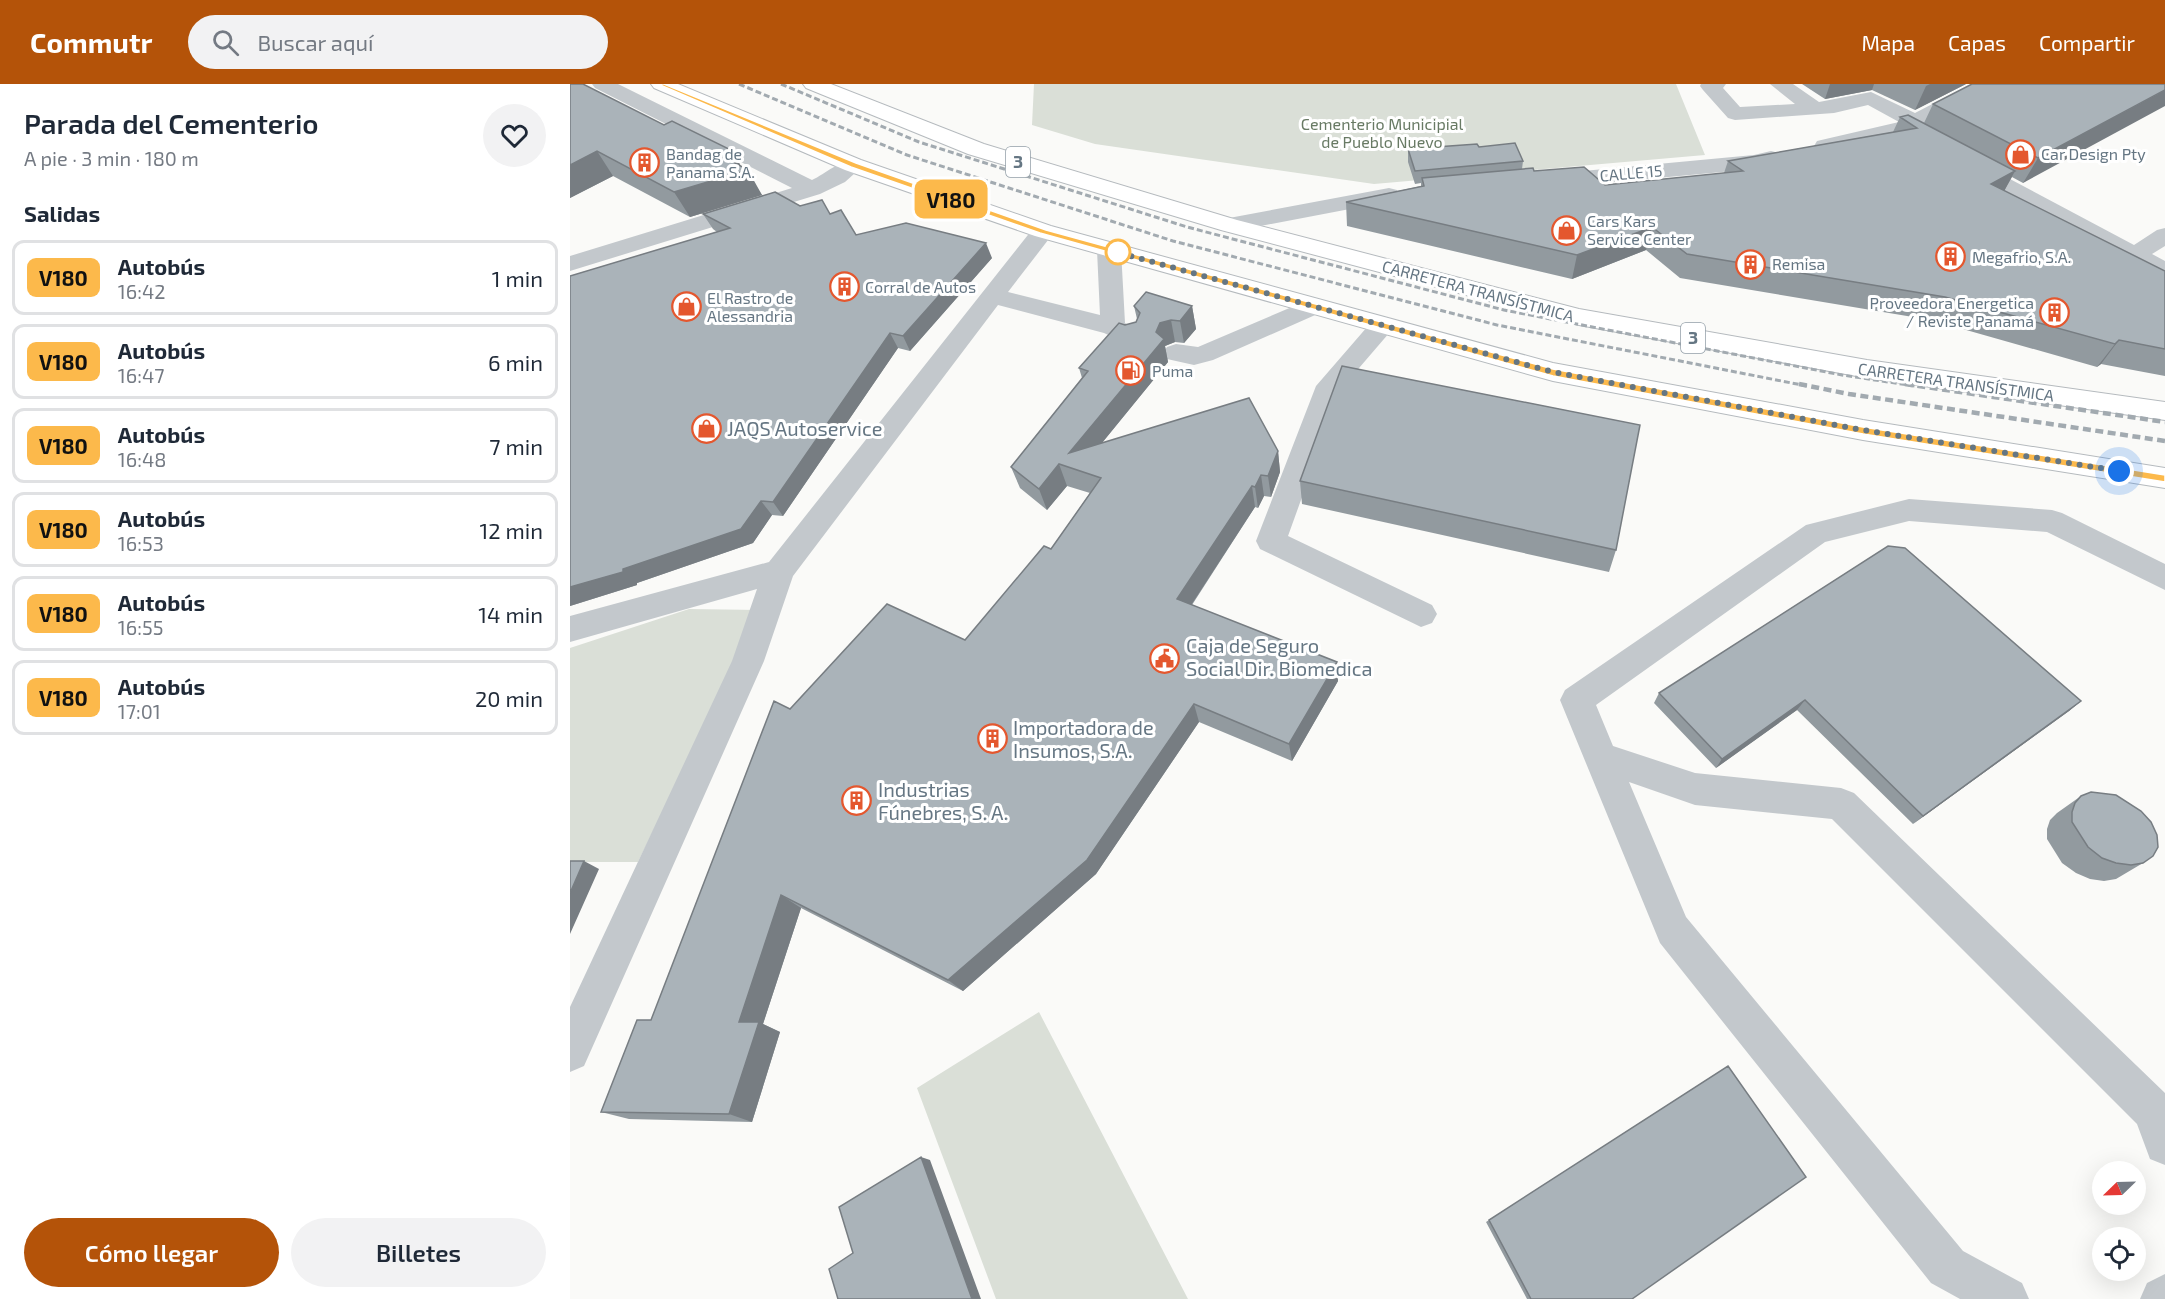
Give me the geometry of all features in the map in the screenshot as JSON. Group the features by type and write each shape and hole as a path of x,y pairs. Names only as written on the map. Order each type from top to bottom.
{"main road":[{"path":"661,84 854,165 1043,231 1553,372 1863,430 2165,478"},
{"name":"CARRETERA TRANSÍSTMICA","path":"813,84 975,149 1229,225 1579,317 1867,369 2165,411"}],"street":[{"path":"602,84 812,189"},
{"path":"1716,84 1710,86 1735,114 1834,107 1871,98 1912,130"},
{"path":"1780,84 1816,109"},
{"name":"CALLE 15","path":"1532,182 1754,162 1912,130 1986,84"},
{"path":"1952,157 2165,271"},
{"path":"570,264 812,189 837,177 854,165"},
{"path":"1229,225 1383,196 1406,194"},
{"path":"570,1052 748,661 779,571 1043,231"},
{"path":"2135,255 2165,236"},
{"path":"992,296 1122,332 1109,250"},
{"path":"1176,352 1194,356 1204,354 1313,306"},
{"path":"1383,325 1329,387 1271,541 1420,614"},
{"path":"2006,1299 1947,1267 1673,930 1577,700 1816,533 1909,510 2052,521 2165,578"},
{"path":"570,629 779,571"},
{"path":"1601,757 1695,789 1841,804 2154,1111 2165,1144"}],"green space":[{"name":"Cementerio Municipial de Pueblo Nuevo","path":"1034,84 1676,84 1705,155 1374,184 1095,144 1032,125"},
{"path":"689,609 760,610 638,862 570,862 570,648"},
{"path":"1039,1012 1188,1299 996,1299 917,1088"}],"building":[{"name":"Bandag de Panama S.A.","path":"570,84 583,84 664,125 672,121 733,151 724,157 748,170 674,192 597,151 570,165"},
{"name":"Car Design Pty","path":"1972,84 2165,84 2165,90 2038,158 1933,104"},
{"path":"1908,115 2015,171 1991,184 2165,271 2165,349 2119,340 2115,344 1945,297 1687,254 1652,227 1577,255 1346,202 1424,186 1422,178 1533,168 1534,171 1584,167 1605,185 1743,171 1728,161 1917,128 1900,117"},
{"path":"1515,143 1523,161 1415,171 1408,149 1477,144 1479,147"},
{"path":"775,192 800,206 822,200 830,214 841,210 856,235 906,223 986,243 903,336 890,333 773,502 761,501 741,529 623,569 623,572 570,587 570,276 730,228 703,214"},
{"path":"1146,292 1192,306 1180,321 1171,320 1160,323 1156,332 1164,339 1069,453 1249,398 1278,451 1268,476 1261,475 1255,487 1252,486 1177,599 1337,662 1289,744 1194,704 1087,860 948,980 781,895 739,1022 759,1022 729,1114 601,1112 637,1020 651,1020 774,701 790,709 887,604 965,640 1044,546 1051,549 1101,478 1059,464 1039,489 1011,467 1088,371 1079,368 1119,323 1125,325 1136,322 1140,313 1134,306"},
{"path":"1342,366 1640,425 1616,550 1300,481"},
{"path":"1888,546 1905,548 2081,701 1923,816 1805,700 1722,759 1659,693"},
{"path":"2091,792 2116,795 2141,811 2151,822 2157,835 2158,847 2153,856 2143,863 2131,865 2116,863 2102,858 2088,847 2072,822 2072,812 2081,796"},
{"path":"570,861 584,861 570,893"},
{"path":"1728,1066 1806,1177 1632,1299 1531,1299 1489,1220"},
{"path":"921,1157 972,1299 838,1299 829,1269 853,1253 839,1207"}],"railway":[{"path":"739,84 907,155 1173,241 1497,325 1807,386"},
{"path":"781,84 919,142 1187,227 1504,310 1842,375 1915,386"},
{"path":"1799,384 1849,394 2165,441"},
{"path":"1905,384 2165,422"}],"bus line":[{"name":"V180","path":"661,84 692,99 854,165 1043,231 1553,372 1863,430 2165,478"}],"place":[{"name":"Car Design Pty","path":"2020,154"},
{"name":"Bandag de Panama S.A.","path":"645,163"},
{"name":"Cars Kars Service Center","path":"1566,230"},
{"name":"Megafrio, S.A.","path":"1951,257"},
{"name":"Remisa","path":"1751,264"},
{"name":"Corral de Autos","path":"844,287"},
{"name":"El Rastro de Alessandria","path":"686,307"},
{"name":"Proveedora Energetica / Reviste Panamá","path":"2055,312"},
{"name":"Puma","path":"1131,371"},
{"name":"JAQS Autoservice","path":"706,429"},
{"name":"Caja de Seguro Social Dir. Biomedica","path":"1165,658"},
{"name":"Importadora de Insumos, S.A.","path":"992,739"},
{"name":"Industrias Fúnebres, S. A.","path":"857,801"}],"route":[{"path":"1118,252 1109,250 1553,372 1863,430 2119,471"}]}
